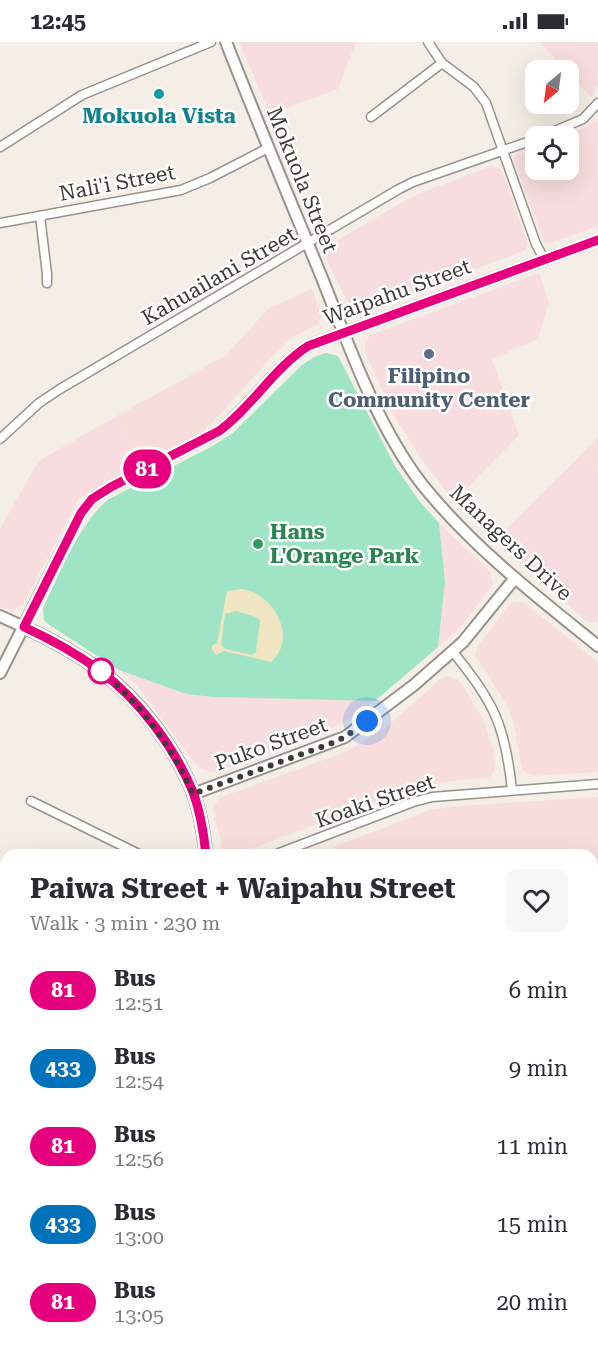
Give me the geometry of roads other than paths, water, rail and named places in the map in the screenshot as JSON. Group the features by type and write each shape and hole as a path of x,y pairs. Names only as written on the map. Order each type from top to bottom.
{"main road":[{"path":"24,627 88,662 122,689 141,710 167,745 193,794 205,849"}],"street":[{"path":"0,147 82,94 212,42"},
{"name":"Mokuola Street","path":"226,42 344,332"},
{"path":"428,42 442,63 468,81 480,94 536,244 544,259"},
{"path":"371,117 442,63"},
{"path":"568,126 583,120 598,103"},
{"name":"Kahuailani Street","path":"0,439 39,403 60,389 413,182 525,143"},
{"name":"Nali'i Street","path":"0,223 181,190 210,178 268,148"},
{"path":"40,216 47,283"},
{"name":"Waipahu Street","path":"0,673 81,513 92,499 219,431 234,420 294,355 318,341 598,240"},
{"name":"Managers Drive","path":"344,332 389,433 420,481 462,529 515,578 598,646"},
{"name":"Puko Street","path":"193,794 345,737 453,652 515,578"},
{"path":"0,616 24,627"},
{"path":"453,652 482,688 497,716 506,747 512,790"},
{"name":"Koaki Street","path":"289,849 413,802 451,794 598,784"},
{"path":"31,801 129,849"}],"place":[{"name":"Mokuola Vista","path":"159,94"},
{"name":"Filipino Community Center","path":"429,354"},
{"name":"Hans L'Orange Park","path":"258,544"}]}
